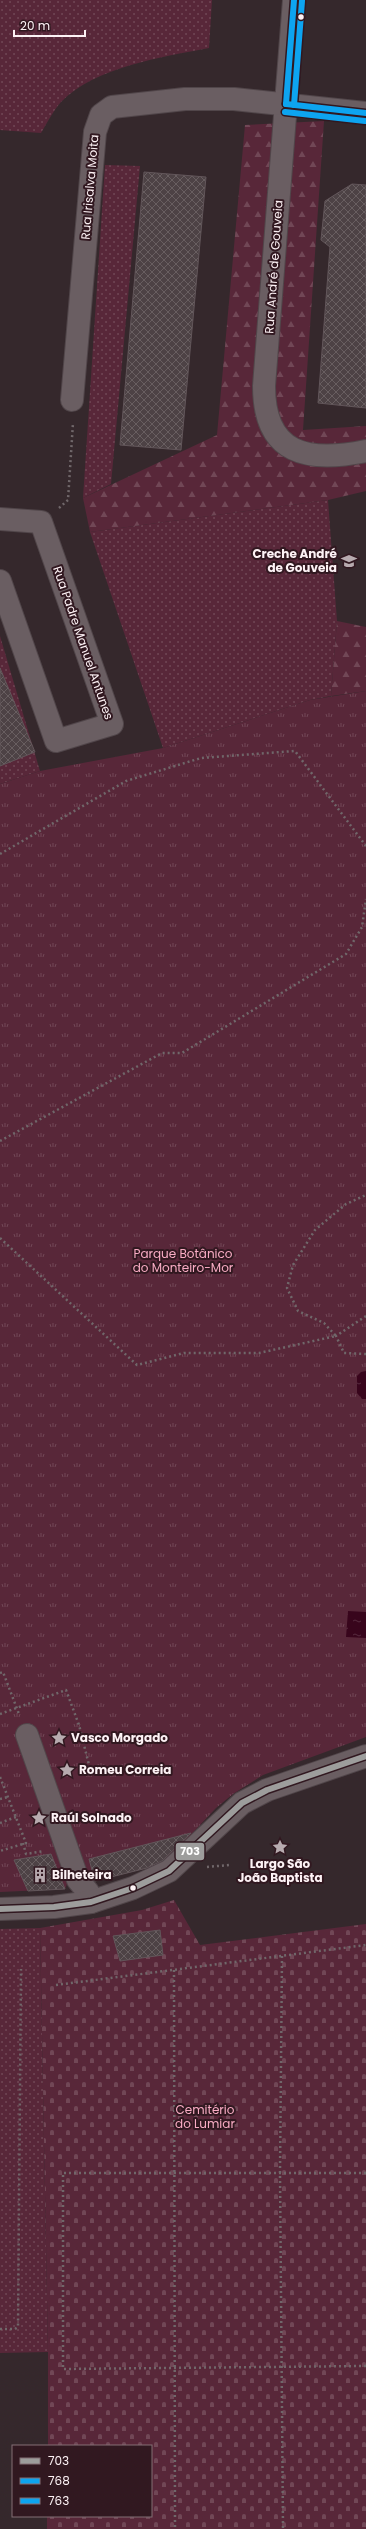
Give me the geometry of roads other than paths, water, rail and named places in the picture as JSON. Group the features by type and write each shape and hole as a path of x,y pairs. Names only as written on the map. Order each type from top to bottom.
{"street":[{"name":"Rua André de Gouveia","path":"294,0 264,386 266,415 273,430 282,442 298,451 314,455 337,456 366,452"},
{"name":"Rua Irisalva Moita","path":"72,400 95,132 101,115 106,110 121,104 185,98 234,98 366,113"},
{"name":"Rua Padre Manuel Antunes","path":"0,519 41,522 112,724 56,741 0,581"},
{"path":"27,1735 78,1880 88,1892 91,1902"},
{"path":"0,1909 54,1907 91,1902 133,1888 169,1871 242,1803 267,1790 366,1756"}],"water":[{"path":"366,1371 366,1399 362,1399 357,1393 357,1376 361,1372"},
{"path":"348,1611 366,1612 366,1638 346,1637"}],"place":[{"name":"Creche André de Gouveia","path":"349,561"},
{"name":"Vasco Morgado","path":"59,1738"},
{"name":"Romeu Correia","path":"67,1770"},
{"name":"Raúl Solnado","path":"39,1818"},
{"name":"Largo São João Baptista","path":"280,1847"},
{"name":"Bilheteira","path":"40,1875"}],"park label":[{"name":"Parque Botânico do Monteiro-Mor","path":"183,1261"},
{"name":"Cemitério do Lumiar","path":"205,2117"}]}
